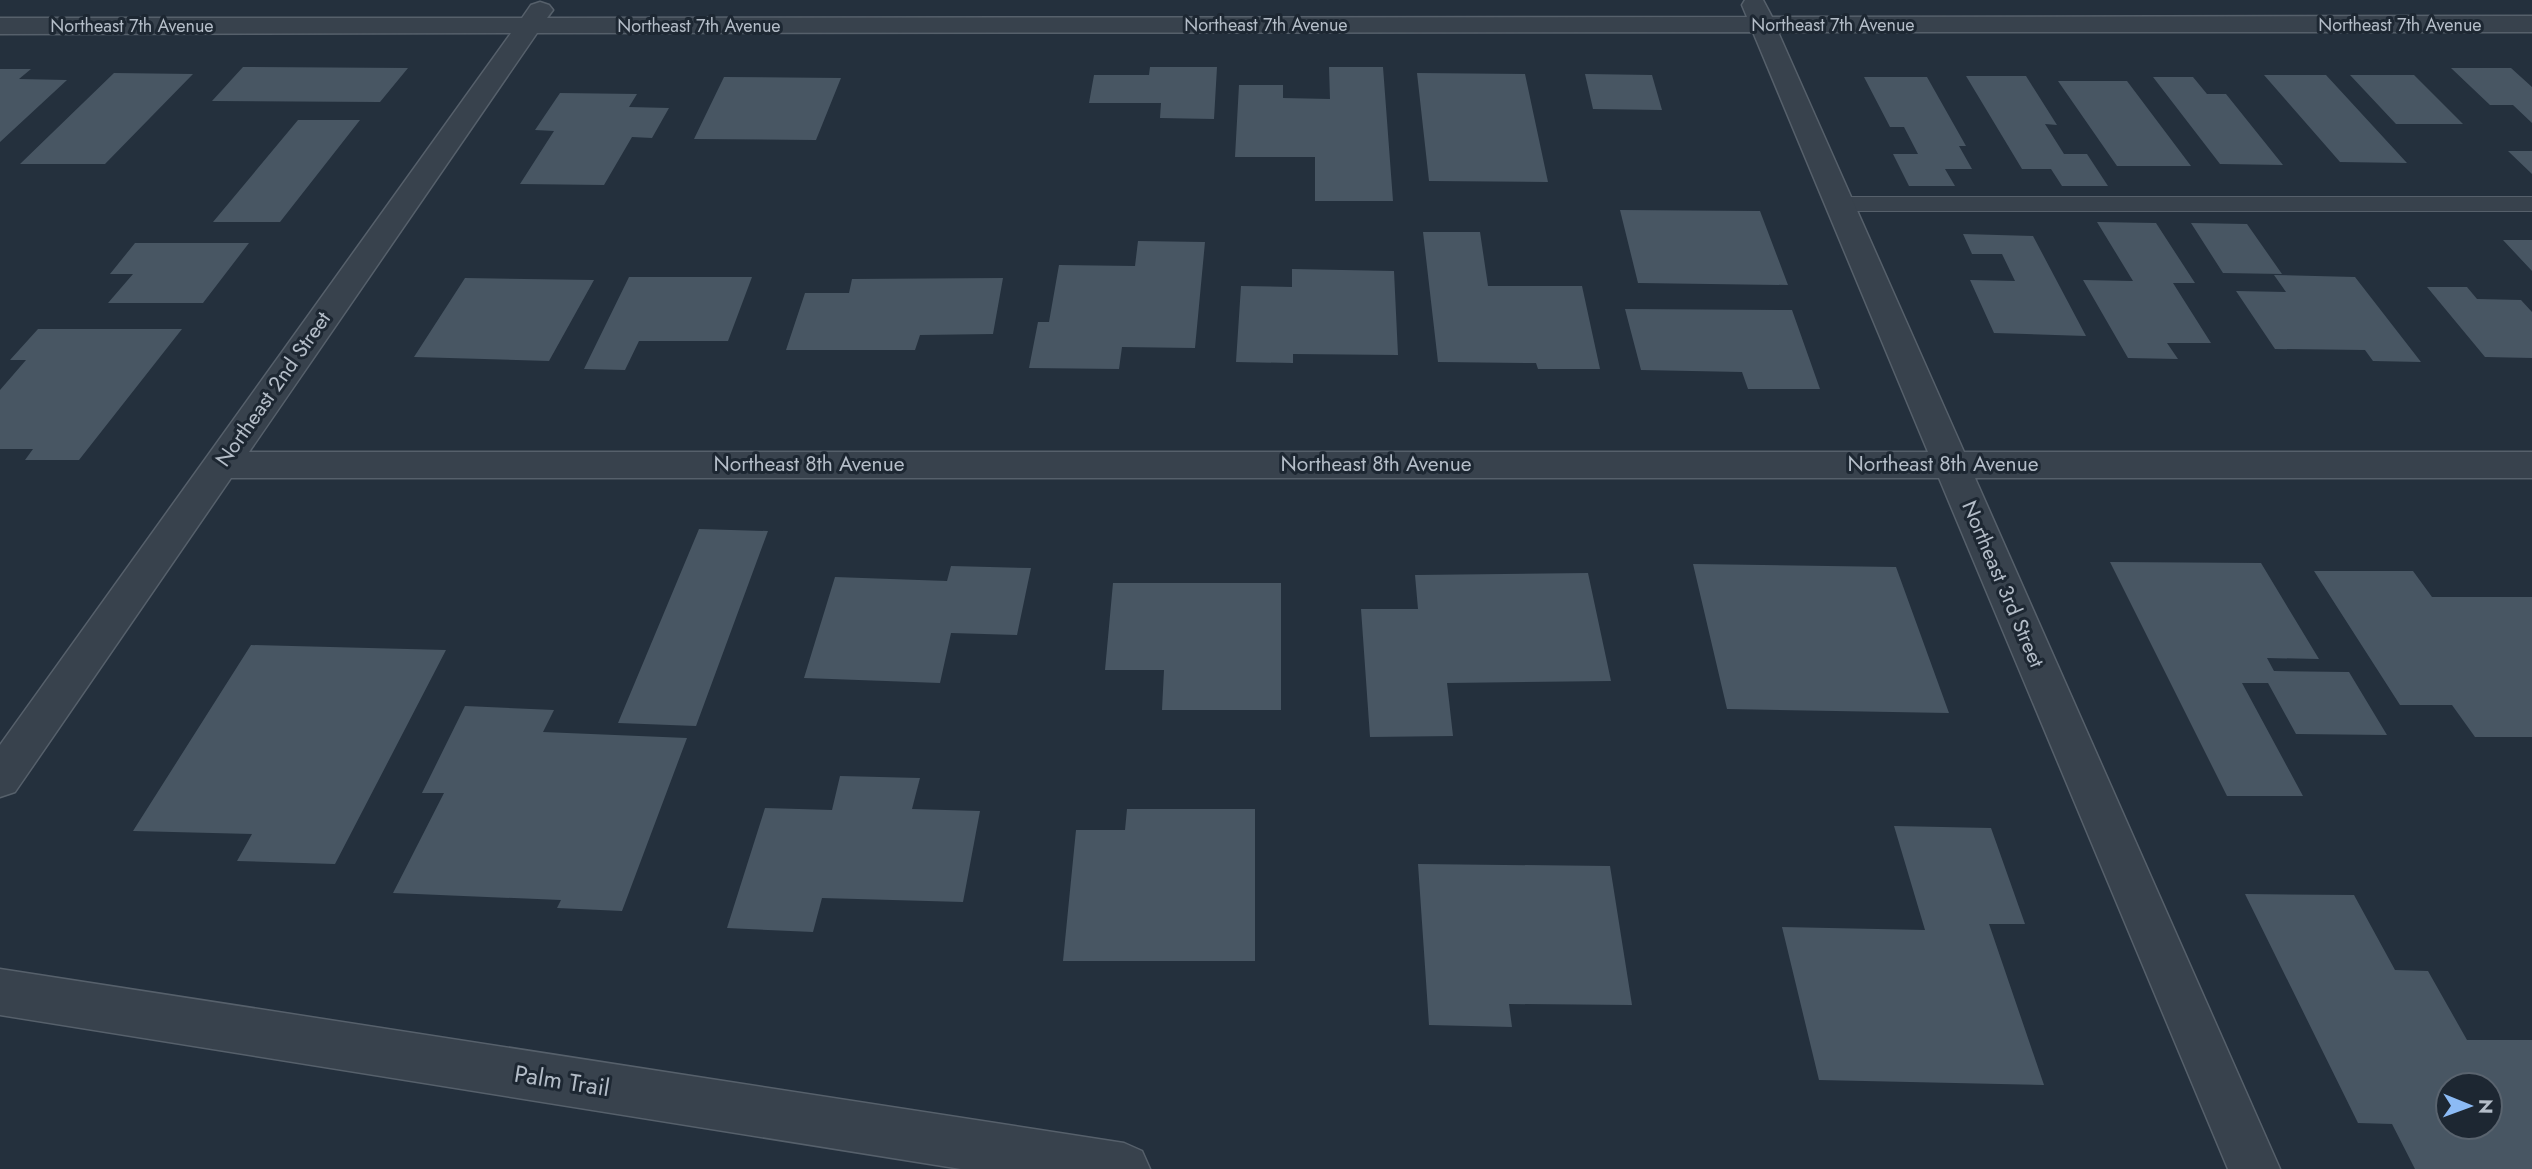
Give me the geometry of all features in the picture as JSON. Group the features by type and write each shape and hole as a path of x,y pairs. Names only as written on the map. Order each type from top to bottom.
{"street":[{"name":"Northeast 7th Avenue","path":"0,26 538,13 1757,12 2532,24"},
{"name":"Northeast 3rd Street","path":"1757,12 2253,1169"},
{"name":"Northeast 2nd Street","path":"0,779 538,13"},
{"name":"Northeast 8th Avenue","path":"220,464 2532,465"},
{"name":"Palm Trail","path":"0,992 1124,1169"}],"lane":[{"path":"1840,204 2532,204"}],"building":[{"path":"243,67 408,68 380,102 212,101"},
{"path":"1150,67 1217,67 1214,119 1160,118 1161,103 1089,103 1094,75 1149,75"},
{"path":"1329,67 1383,67 1393,201 1315,201 1315,157 1235,157 1239,85 1283,85 1283,98 1330,99"},
{"path":"2451,68 2511,68 2532,87 2532,123 2513,105 2490,105"},
{"path":"0,69 31,69 19,79 67,80 0,142"},
{"path":"114,73 193,74 105,164 20,164"},
{"path":"1417,73 1525,74 1548,182 1429,181"},
{"path":"1585,74 1652,75 1662,110 1593,109"},
{"path":"2264,75 2326,75 2407,163 2340,162"},
{"path":"2350,75 2414,75 2463,124 2396,124"},
{"path":"1966,76 2026,76 2057,125 2045,124 2064,154 2087,154 2108,186 2062,186 2051,169 2022,169"},
{"path":"724,77 841,78 816,140 694,139"},
{"path":"1864,77 1927,77 1966,146 1959,146 1972,169 1945,169 1955,186 1909,186 1893,154 1918,154 1904,127 1890,127"},
{"path":"2153,77 2193,77 2207,94 2226,94 2283,165 2220,164"},
{"path":"2058,81 2127,81 2191,166 2117,166"},
{"path":"560,93 637,94 629,107 669,108 652,138 632,137 604,185 520,184 554,131 535,130"},
{"path":"298,120 360,120 280,222 213,222"},
{"path":"2508,151 2532,151 2532,174"},
{"path":"1620,210 1760,211 1788,285 1638,283"},
{"path":"2097,222 2156,223 2195,283 2173,283 2211,343 2167,343 2178,359 2128,358 2083,280 2133,281"},
{"path":"2191,223 2247,224 2282,274 2223,273"},
{"path":"1423,232 1480,232 1488,286 1582,286 1600,369 1538,369 1536,363 1438,362"},
{"path":"1963,234 2033,236 2086,336 1994,333 1970,280 2015,281 2002,254 1972,254"},
{"path":"2503,240 2532,240 2532,271"},
{"path":"1138,241 1205,242 1195,348 1122,347 1119,369 1029,368 1038,322 1049,322 1059,265 1135,266"},
{"path":"135,243 249,243 203,303 108,303 133,274 110,274"},
{"path":"1292,269 1394,271 1398,355 1293,354 1293,363 1236,362 1241,286 1292,287"},
{"path":"2274,275 2355,277 2421,362 2373,361 2365,350 2275,349 2236,291 2286,292"},
{"path":"629,277 752,277 728,341 639,341 625,370 584,369"},
{"path":"465,278 594,280 549,361 414,357"},
{"path":"1003,278 993,334 920,335 915,350 786,350 805,293 849,293 852,279"},
{"path":"2427,287 2467,287 2477,299 2521,300 2532,312 2532,358 2485,357"},
{"path":"1625,309 1792,310 1820,389 1748,389 1742,372 1641,370"},
{"path":"38,329 182,329 79,460 25,460 33,449 0,449 0,390 26,360 10,360"},
{"path":"699,529 768,531 696,726 618,723"},
{"path":"2110,562 2261,563 2319,659 2267,658 2274,671 2349,672 2387,735 2296,734 2268,683 2242,683 2303,796 2227,796"},
{"path":"1693,564 1896,567 1949,713 1727,709"},
{"path":"951,566 1031,568 1017,635 951,633 940,683 804,678 835,577 947,581"},
{"path":"2314,571 2413,571 2432,597 2532,597 2532,737 2475,737 2452,705 2400,705"},
{"path":"1588,573 1611,681 1447,683 1453,736 1370,737 1361,609 1418,609 1415,575"},
{"path":"1113,583 1281,583 1281,710 1162,710 1164,670 1105,670"},
{"path":"251,645 446,650 335,864 237,861 252,834 133,831"},
{"path":"465,706 554,710 543,732 687,738 622,911 557,908 561,900 393,893 444,793 422,793"},
{"path":"840,776 920,778 912,809 980,811 963,902 822,898 813,932 727,928 765,808 832,810"},
{"path":"1127,809 1255,809 1255,961 1063,961 1076,830 1125,830"},
{"path":"1894,826 1991,828 2025,924 1989,924 2044,1085 1819,1080 1782,927 1925,930"},
{"path":"1418,864 1610,866 1632,1005 1509,1004 1512,1027 1429,1025"},
{"path":"2245,894 2354,895 2395,970 2428,971 2467,1040 2532,1040 2532,1169 2415,1169 2392,1124 2358,1123"}]}
